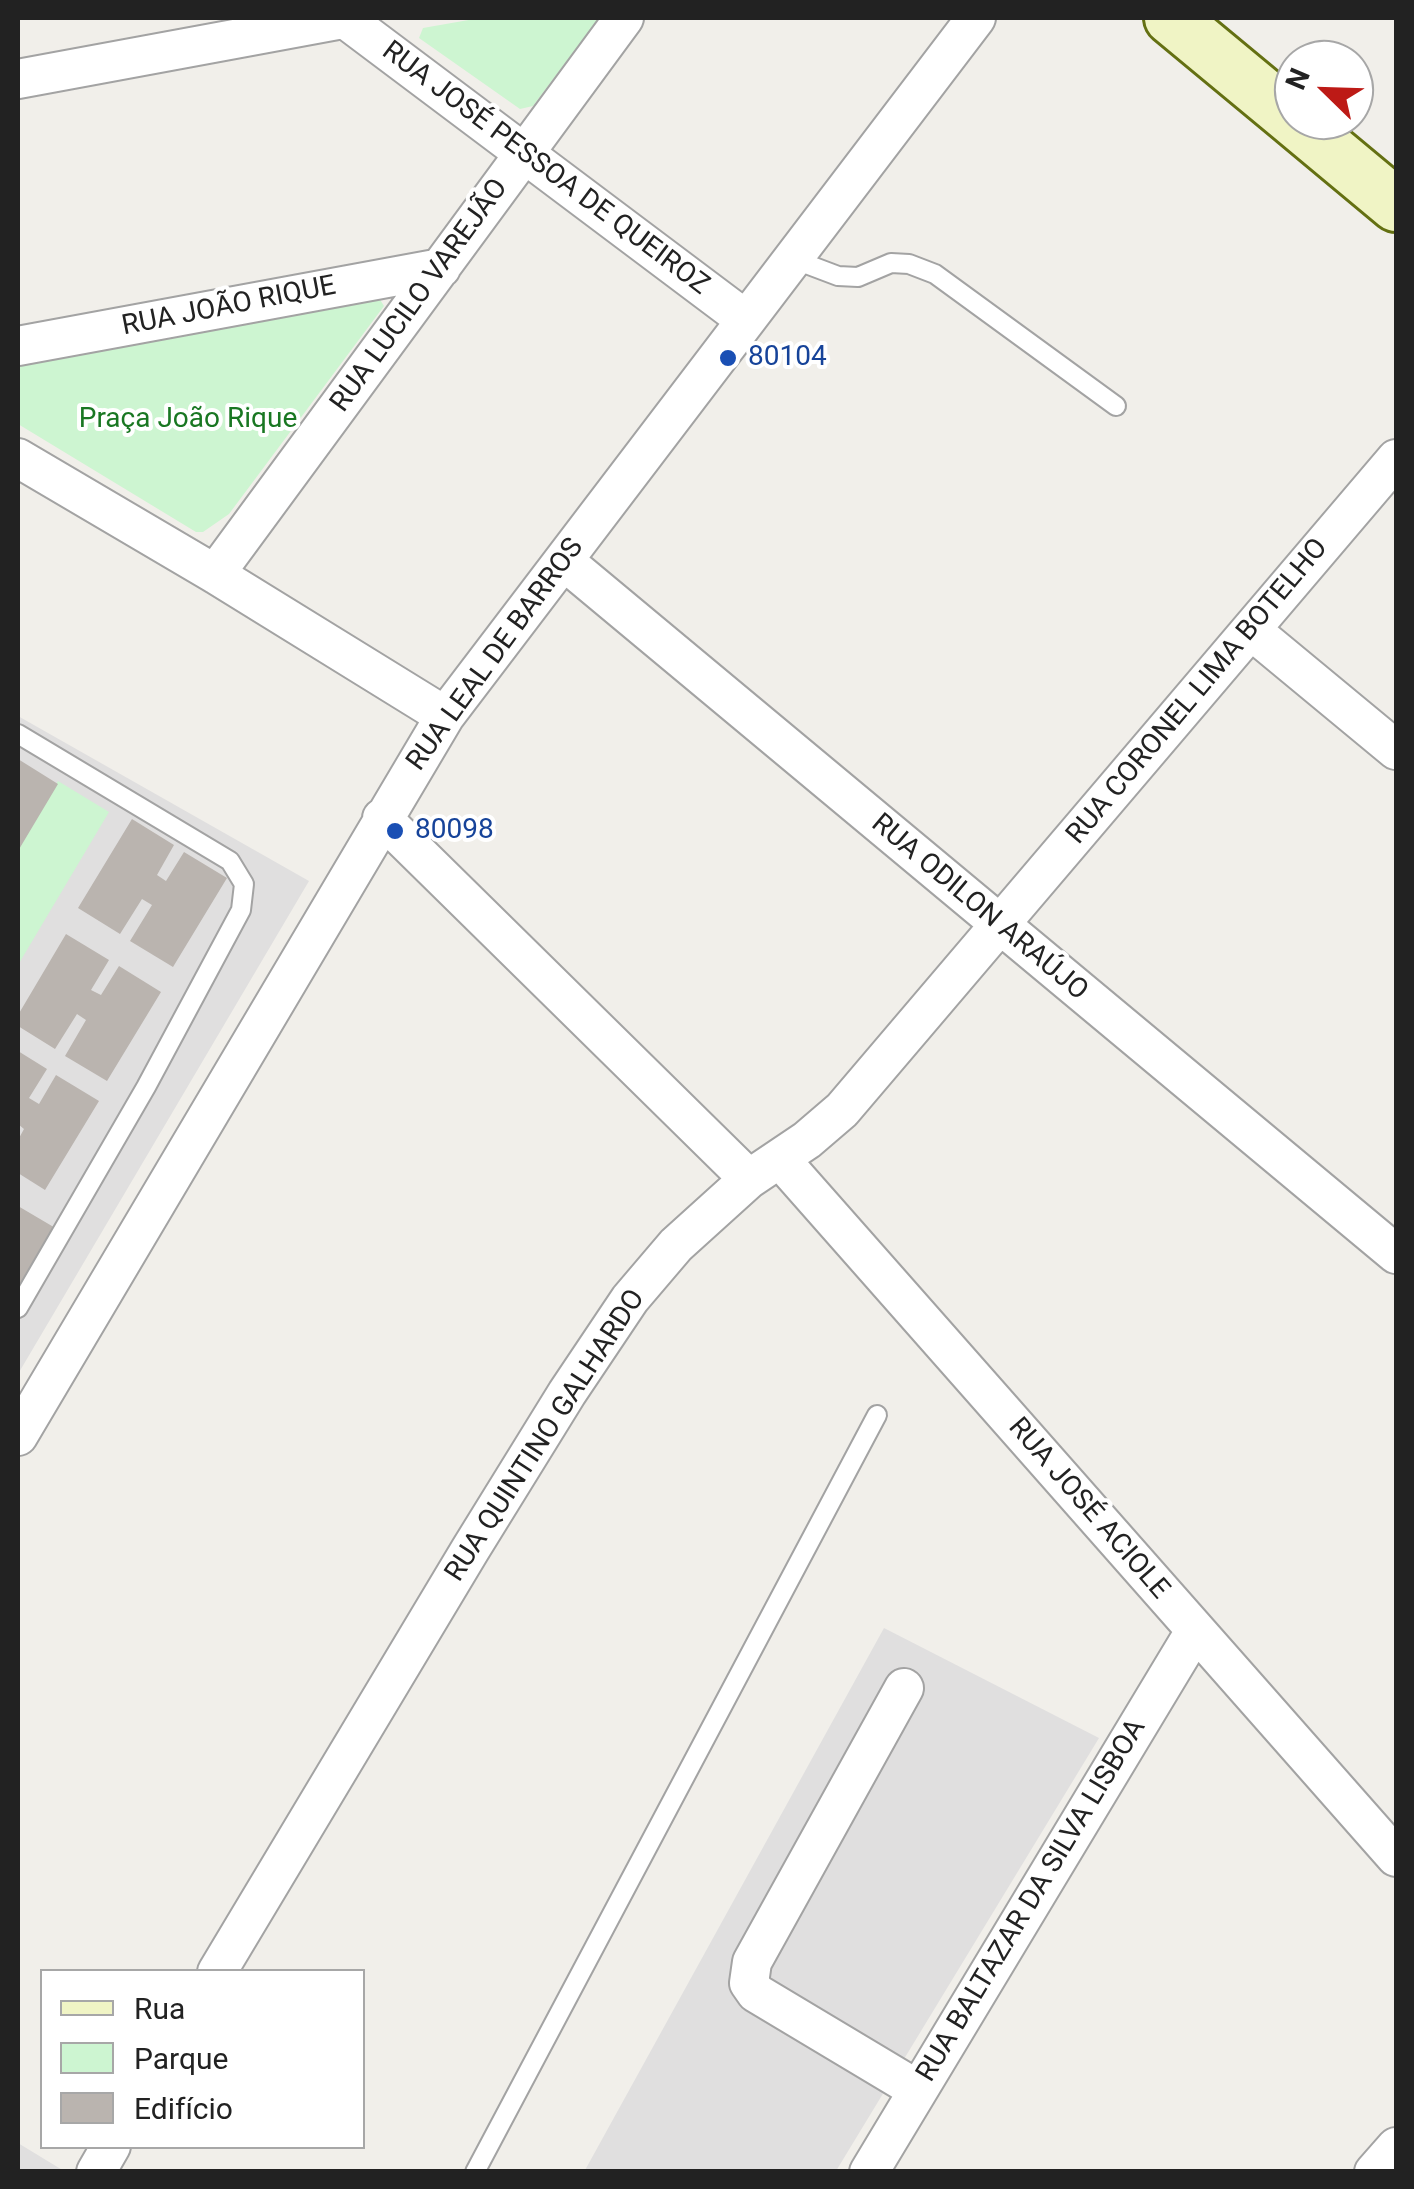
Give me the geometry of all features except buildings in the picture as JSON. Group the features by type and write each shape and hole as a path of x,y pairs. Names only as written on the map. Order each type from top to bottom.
{"street":[{"name":"RUA JOSÉ PESSOA DE QUEIROZ","path":"346,18 746,320"},
{"path":"18,78 346,18"},
{"name":"RUA LUCILO VAREJÃO","path":"215,574 624,18"},
{"name":"RUA LEAL DE BARROS","path":"18,1436 445,716 976,18"},
{"path":"1171,18 1274,103"},
{"path":"1318,140 1396,205"},
{"name":"RUA JOÃO RIQUE","path":"18,346 441,268"},
{"path":"18,458 445,716"},
{"name":"RUA CORONEL LIMA BOTELHO","path":"1000,926 1396,459"},
{"name":"RUA ODILON ARAÚJO","path":"564,561 1396,1254"},
{"path":"1251,630 1396,750"},
{"name":"RUA JOSÉ ACIOLE","path":"382,818 877,1269 1396,1857"},
{"name":"RUA QUINTINO GALHARDO","path":"219,1969 480,1534 630,1299 676,1246 765,1169 842,1110 1000,926"},
{"name":"RUA BALTAZAR DA SILVA LISBOA","path":"868,2172 1195,1630"},
{"path":"904,1688 752,1962 750,1984 756,1992 918,2090"},
{"path":"1374,2172 1396,2147"},
{"path":"96,2172 109,2149"}],"lane":[{"path":"792,258 838,276 858,277 891,263 909,264 936,274 1116,406"},
{"path":"18,734 230,861 244,884 241,910 146,1087 18,1308"},
{"path":"475,2172 877,1415"}],"shaded area":[{"path":"18,716 309,881 18,1374"},
{"path":"884,1628 1099,1738 836,2171 584,2172"},
{"path":"18,2143 64,2171 18,2171"}],"green space":[{"path":"480,18 599,18 533,106 520,109 419,38 423,28"},
{"name":"Praça João Rique","path":"379,298 384,306 229,514 203,532 196,532 18,424 18,361"},
{"path":"58,781 109,812 18,965 18,850"}],"place":[{"name":"80104","path":"728,358"},
{"name":"80098","path":"395,831"}]}
